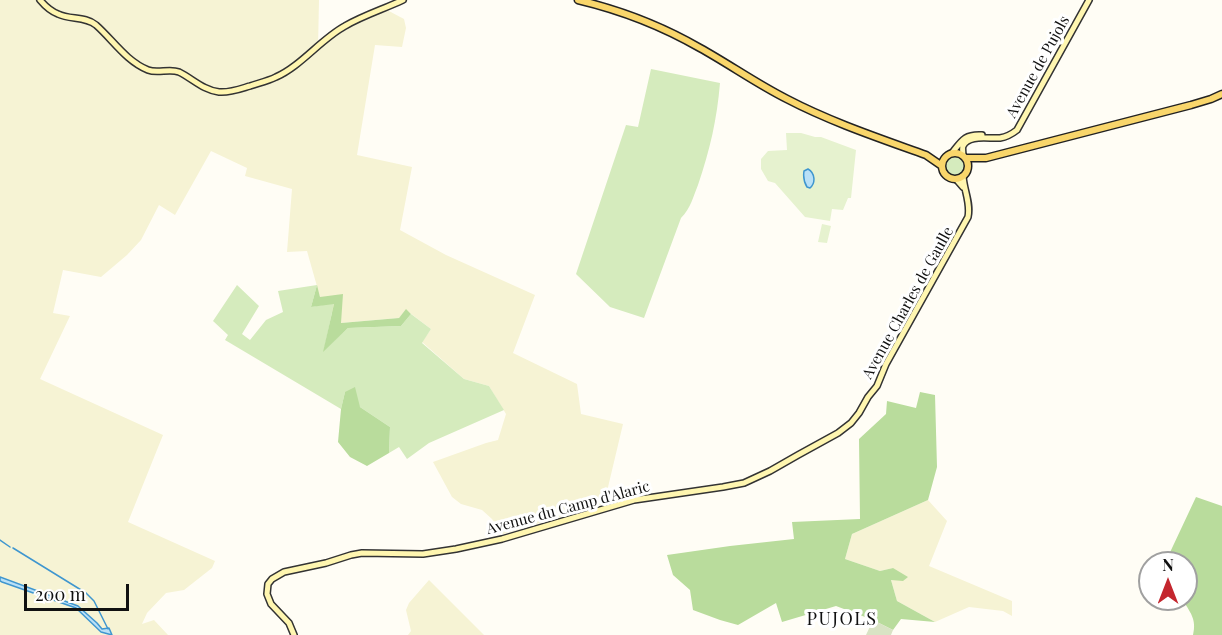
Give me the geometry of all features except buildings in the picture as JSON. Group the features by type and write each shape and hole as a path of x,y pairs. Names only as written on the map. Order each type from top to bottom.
{"main road":[{"path":"40,0 56,14 90,21 123,53 147,69 154,72 172,70 211,91 228,92 276,78 344,26 403,0"},
{"path":"578,0 632,16 666,30 784,98 834,121 926,156 942,166"},
{"name":"Avenue de Pujols","path":"964,157 963,147 971,139 1002,137 1017,130 1089,0"},
{"path":"945,157 942,166 945,175 952,179 959,178 973,165 986,158 1211,99 1222,94"},
{"name":"Avenue de Pujols","path":"952,153 967,136 1002,137"},
{"path":"926,156 945,157 958,153 964,157 968,169"},
{"path":"964,157 986,158"},
{"name":"Avenue Charles de Gaulle","path":"851,423 877,386 886,364 968,217 970,209 968,198 959,178"},
{"name":"Avenue du Camp d'Alaric","path":"294,635 289,623 271,604 267,594 268,584 278,574 362,552 423,554 456,549 495,541 634,500 744,483 789,461 851,423"}],"shaded area":[{"path":"0,0 319,0 318,48 364,19 387,10 404,19 406,28 402,47 375,45 357,155 412,167 400,230 446,255 535,295 513,353 577,384 581,414 623,424 604,504 503,534 482,510 461,504 452,497 433,462 498,440 506,414 489,386 464,379 422,342 431,329 406,310 399,318 341,323 320,297 307,251 287,252 292,189 245,176 247,168 211,151 175,215 159,205 141,240 101,277 63,270 53,313 70,316 40,379 163,435 128,522 215,561 212,568 184,590 166,593 147,613 142,624 154,620 168,635 0,635"},
{"path":"928,500 947,521 929,566 1012,601 1012,616 1003,611 969,607 935,622 897,601 891,580 893,568 880,571 845,559 852,534"},
{"path":"429,580 484,635 408,635 411,631 406,610 409,603"}],"green space":[{"path":"651,69 720,83 715,122 702,172 691,202 681,218 644,318 610,307 576,274 626,125 638,127"},
{"path":"786,133 821,137 856,150 851,198 848,198 843,210 832,209 830,221 805,217 775,183 768,181 761,169 761,159 768,151 787,150"},
{"path":"955,155 960,156 965,162 960,175 954,176 946,170 945,165 947,159"},
{"path":"822,224 831,226 827,243 818,242"},
{"path":"237,285 259,306 242,334 250,340 266,320 283,312 278,291 317,285 311,307 334,303 324,350 348,328 401,326 411,314 431,329 422,343 464,379 489,386 504,410 429,443 407,459 399,447 389,453 390,427 360,407 345,392 341,409 225,340 228,335 213,321"},
{"path":"317,285 320,297 343,294 341,323 399,318 406,309 411,314 401,326 348,328 323,352 334,304 311,307"},
{"path":"355,387 360,407 390,427 389,453 367,466 350,457 338,442 345,392"},
{"path":"920,392 935,395 937,467 928,500 852,534 845,559 880,571 893,568 908,577 903,581 891,580 897,601 935,622 901,619 893,630 836,606 782,622 776,603 738,625 693,610 690,590 673,575 667,555 794,539 792,522 860,519 859,439 886,414 887,401 916,408"},
{"path":"1196,497 1222,506 1222,635 1193,635 1193,620 1189,611 1198,611 1198,551 1171,551"},
{"path":"873,620 893,630 891,635 866,635"}],"water":[{"path":"808,169 814,178 810,188 804,181 804,171"},
{"path":"0,577 78,606 102,629 109,628 112,635 101,632 76,608 2,582"}],"waterway":[{"path":"0,540 10,547"},
{"path":"13,548 86,593 94,601 108,629"}],"district":[{"name":"PUJOLS","path":"842,619"}]}
